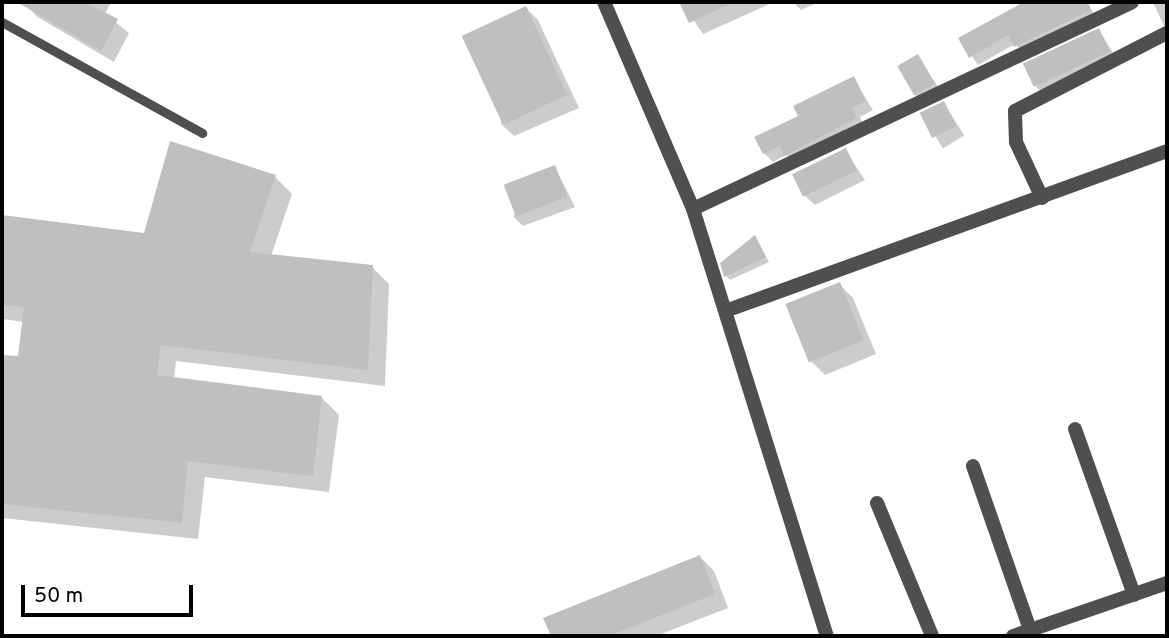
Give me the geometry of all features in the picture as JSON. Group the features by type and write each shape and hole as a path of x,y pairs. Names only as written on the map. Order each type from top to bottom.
{"street":[{"path":"604,2 693,209 728,310 827,636"},
{"path":"693,209 1132,2"},
{"path":"1042,198 1016,142 1016,111 1167,33"},
{"path":"728,310 1167,151"},
{"path":"1075,429 1134,595"},
{"path":"973,466 1030,630"},
{"path":"877,503 932,636"},
{"path":"1013,636 1167,583"}],"lane":[{"path":"2,22 202,133"}],"building":[{"path":"17,2 84,2 118,19 101,51"},
{"path":"679,2 734,2 689,23"},
{"path":"1024,2 1088,2 1091,10 1014,47 1008,35 969,58 958,38"},
{"path":"526,6 567,95 503,125 462,36"},
{"path":"1099,28 1110,52 1034,87 1023,63"},
{"path":"918,54 935,83 914,95 897,66"},
{"path":"854,76 866,101 852,108 857,118 784,156 779,146 763,154 754,137 798,116 793,106"},
{"path":"944,101 956,126 932,138 920,113"},
{"path":"170,141 276,175 250,252 373,265 368,370 160,345 157,375 322,396 313,476 188,461 182,523 2,504 2,355 18,356 24,307 2,305 2,215 144,233"},
{"path":"846,148 857,170 803,197 792,174"},
{"path":"555,165 567,197 516,216 504,185"},
{"path":"755,235 766,257 724,277 720,263"},
{"path":"840,282 864,340 809,363 785,304"},
{"path":"700,555 715,594 609,636 551,636 543,618"}]}
